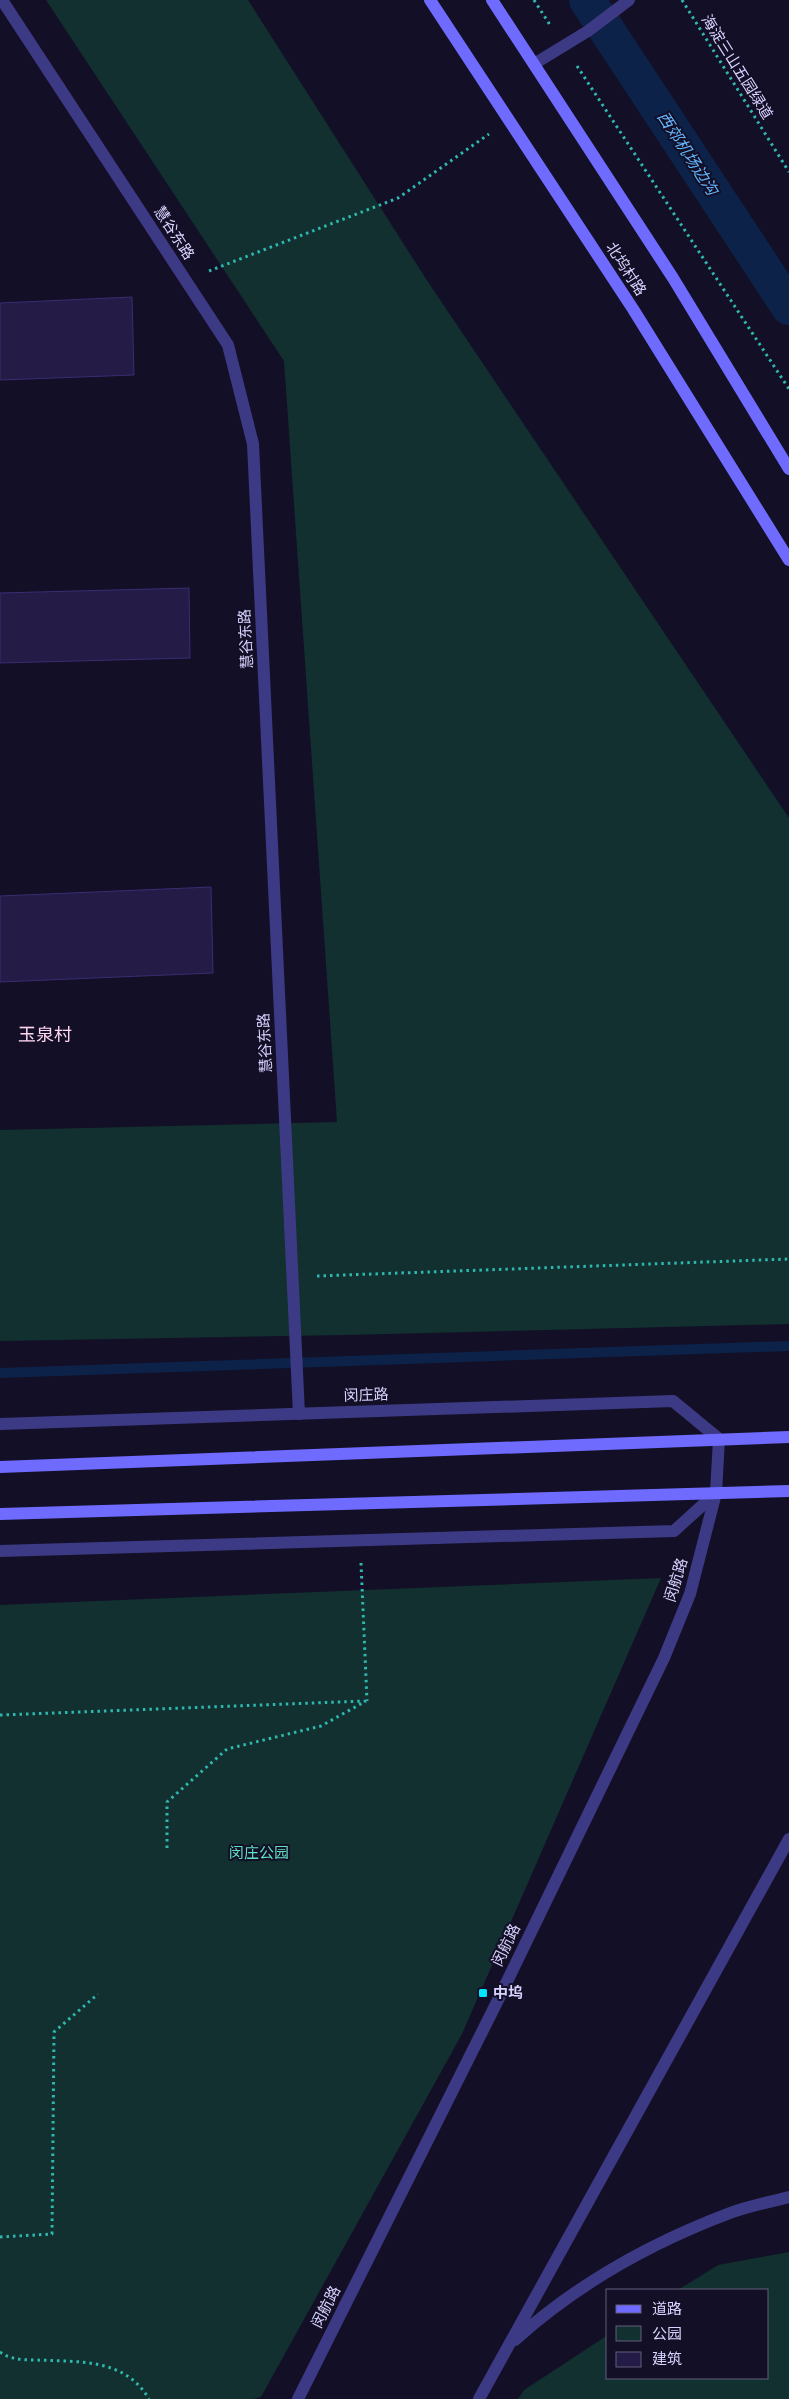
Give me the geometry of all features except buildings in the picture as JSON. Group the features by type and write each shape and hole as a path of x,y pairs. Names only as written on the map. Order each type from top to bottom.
{"main road":[{"name":"北坞村路","path":"430,0 633,309 789,560"},
{"path":"492,0 673,278 789,469"},
{"path":"0,1467 789,1437"},
{"path":"0,1514 789,1491"}],"street":[{"name":"慧谷东路","path":"2,0 228,345 253,444 300,1414"},
{"path":"534,64 588,31 627,1"},
{"name":"闵庄路","path":"0,1424 673,1401 719,1439"},
{"name":"闵航路","path":"298,2399 494,2006 664,1658 690,1594 716,1493 719,1439"},
{"path":"0,1551 674,1530 716,1493"},
{"path":"479,2399 789,1839"},
{"path":"508,2347 534,2323 593,2281 656,2245 732,2212 789,2197"}],"path":[{"path":"534,0 789,390"},
{"name":"海淀三山五园绿道","path":"682,0 789,172"},
{"path":"185,280 398,198 509,120"},
{"path":"293,1277 789,1259"},
{"path":"360,1540 367,1701"},
{"path":"0,1715 367,1701"},
{"path":"167,1848 167,1802 227,1749 321,1726 367,1701"},
{"path":"0,2238 52,2234 54,2032 98,1994"},
{"path":"0,2352 20,2360 94,2363 126,2373 149,2399"}],"green space":[{"path":"46,0 248,0 428,282 789,818 789,1324 0,1341 0,1130 337,1122 284,361"},
{"name":"闵庄公园","path":"661,1578 462,2034 261,2397 253,2399 0,2399 0,1605"},
{"path":"789,2252 789,2399 518,2399 524,2390 606,2336 606,2379 769,2379 769,2289 680,2289 718,2265"}],"waterway":[{"name":"西郊机场边沟","path":"587,0 789,307"},
{"path":"0,1373 789,1346"}],"place":[{"name":"中坞","path":"483,1993"}],"district":[{"name":"玉泉村","path":"45,1035"}]}
